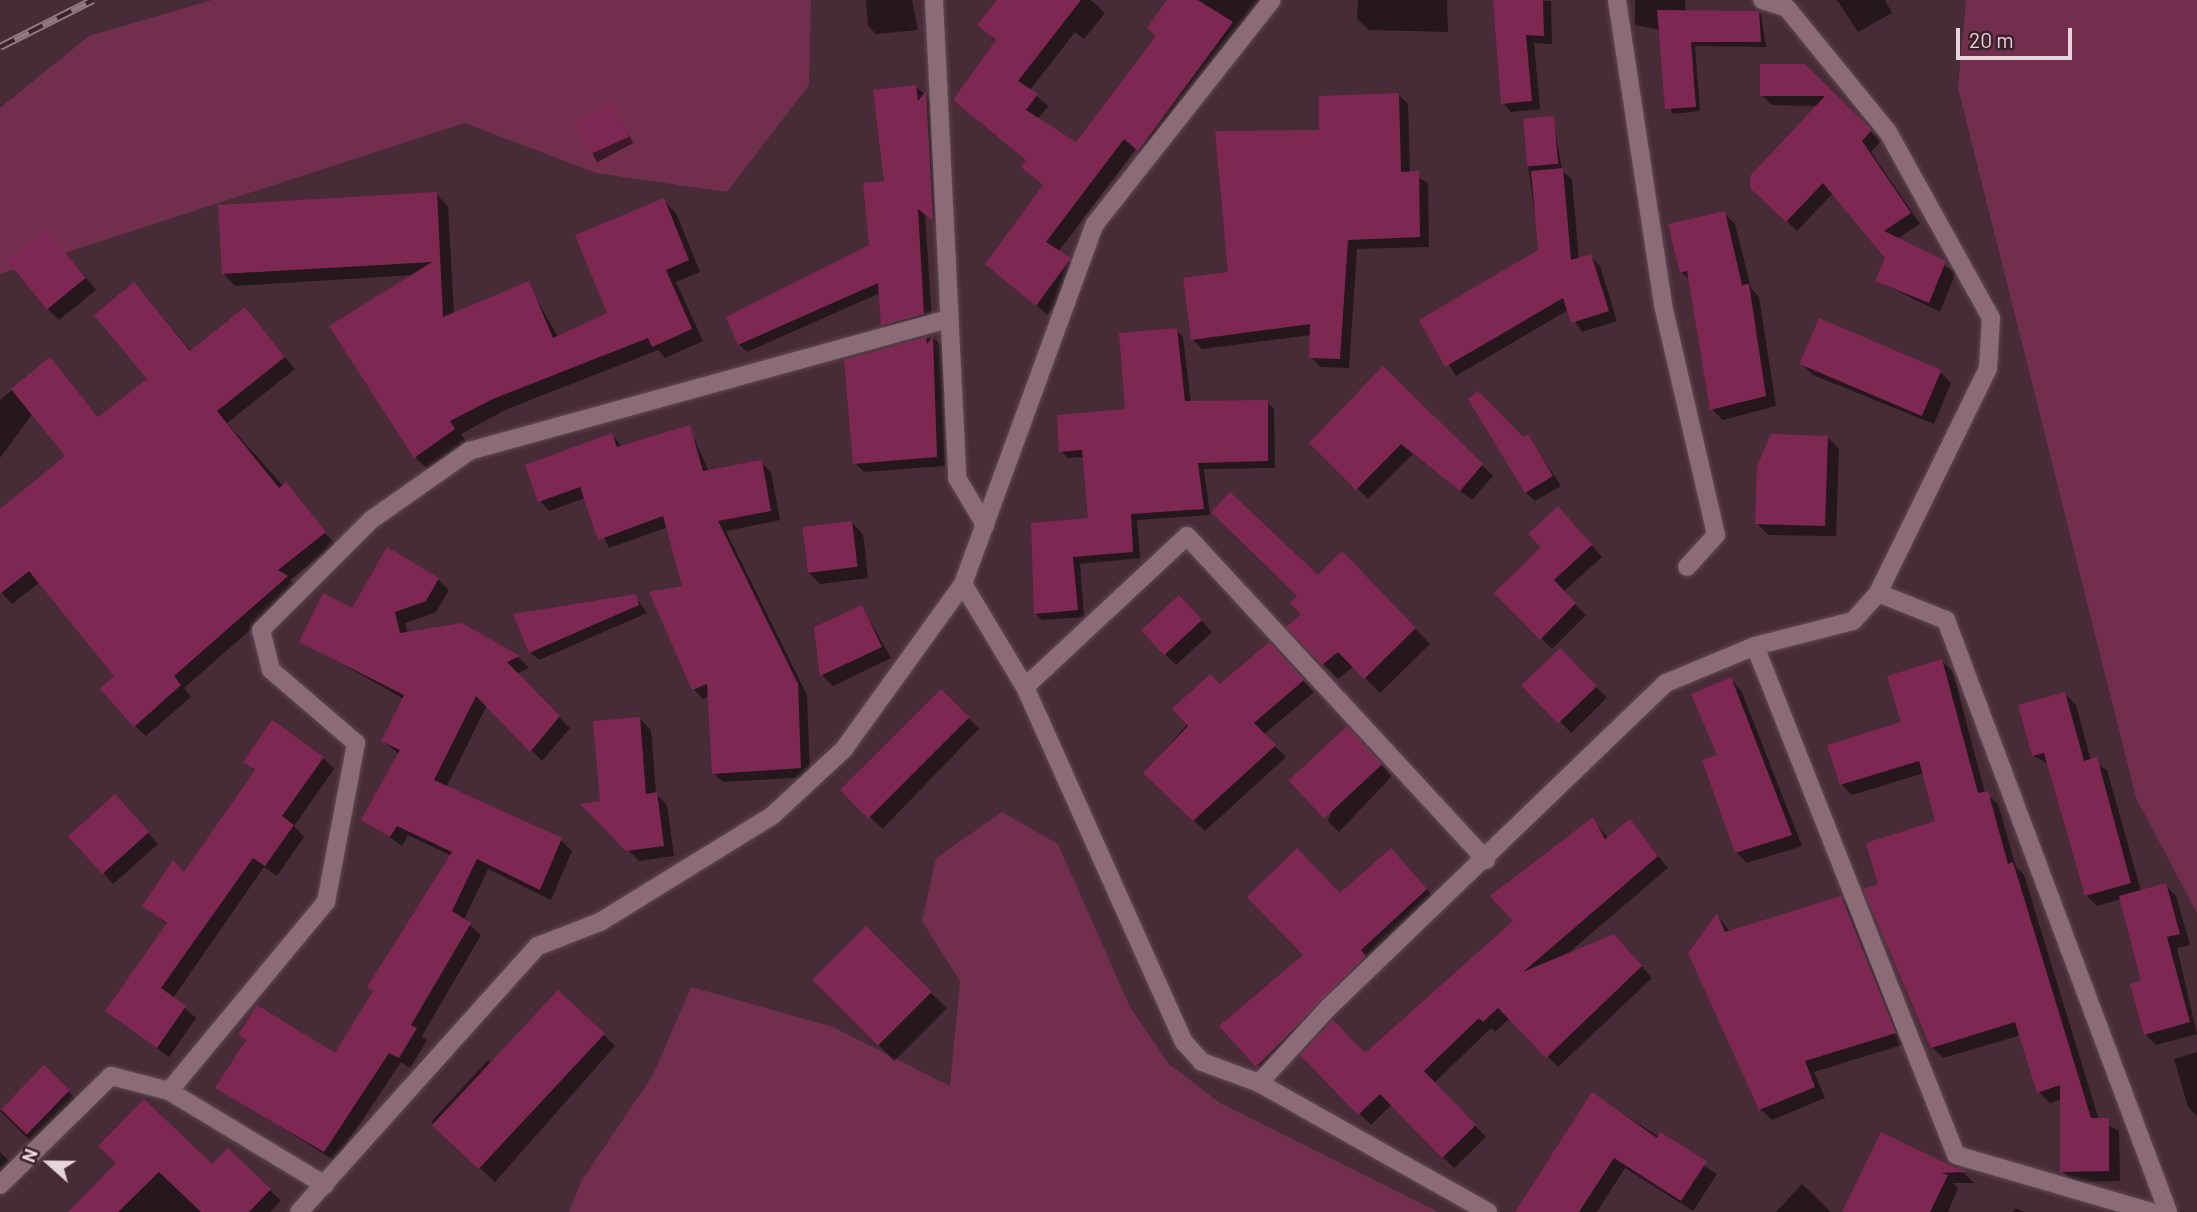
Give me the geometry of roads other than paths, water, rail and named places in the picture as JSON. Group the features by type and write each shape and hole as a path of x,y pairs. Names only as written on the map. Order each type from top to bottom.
{"street":[{"path":"934,0 945,320 957,478 985,525"},
{"path":"299,1212 538,946 600,922 773,815 844,749 963,584 1096,224 1272,0"},
{"path":"1617,0 1663,305 1716,535 1687,567"},
{"path":"1259,1083 1329,1007 1486,860 1666,683 1755,646 1853,621 1878,593 1988,368 1991,318 1888,132 1787,8 1762,0"},
{"path":"169,1091 326,902 356,743 271,670 261,629 371,520 468,451 945,320"},
{"path":"1026,687 1187,536 1486,860"},
{"path":"963,584 1026,687 1184,1042 1202,1062 1259,1083 1488,1212"},
{"path":"1878,593 1946,620 2168,1212"},
{"path":"1755,646 1956,1155 2151,1212"},
{"path":"0,1185 111,1076 169,1091 325,1185"}],"railway":[{"path":"0,47 93,0"}]}
